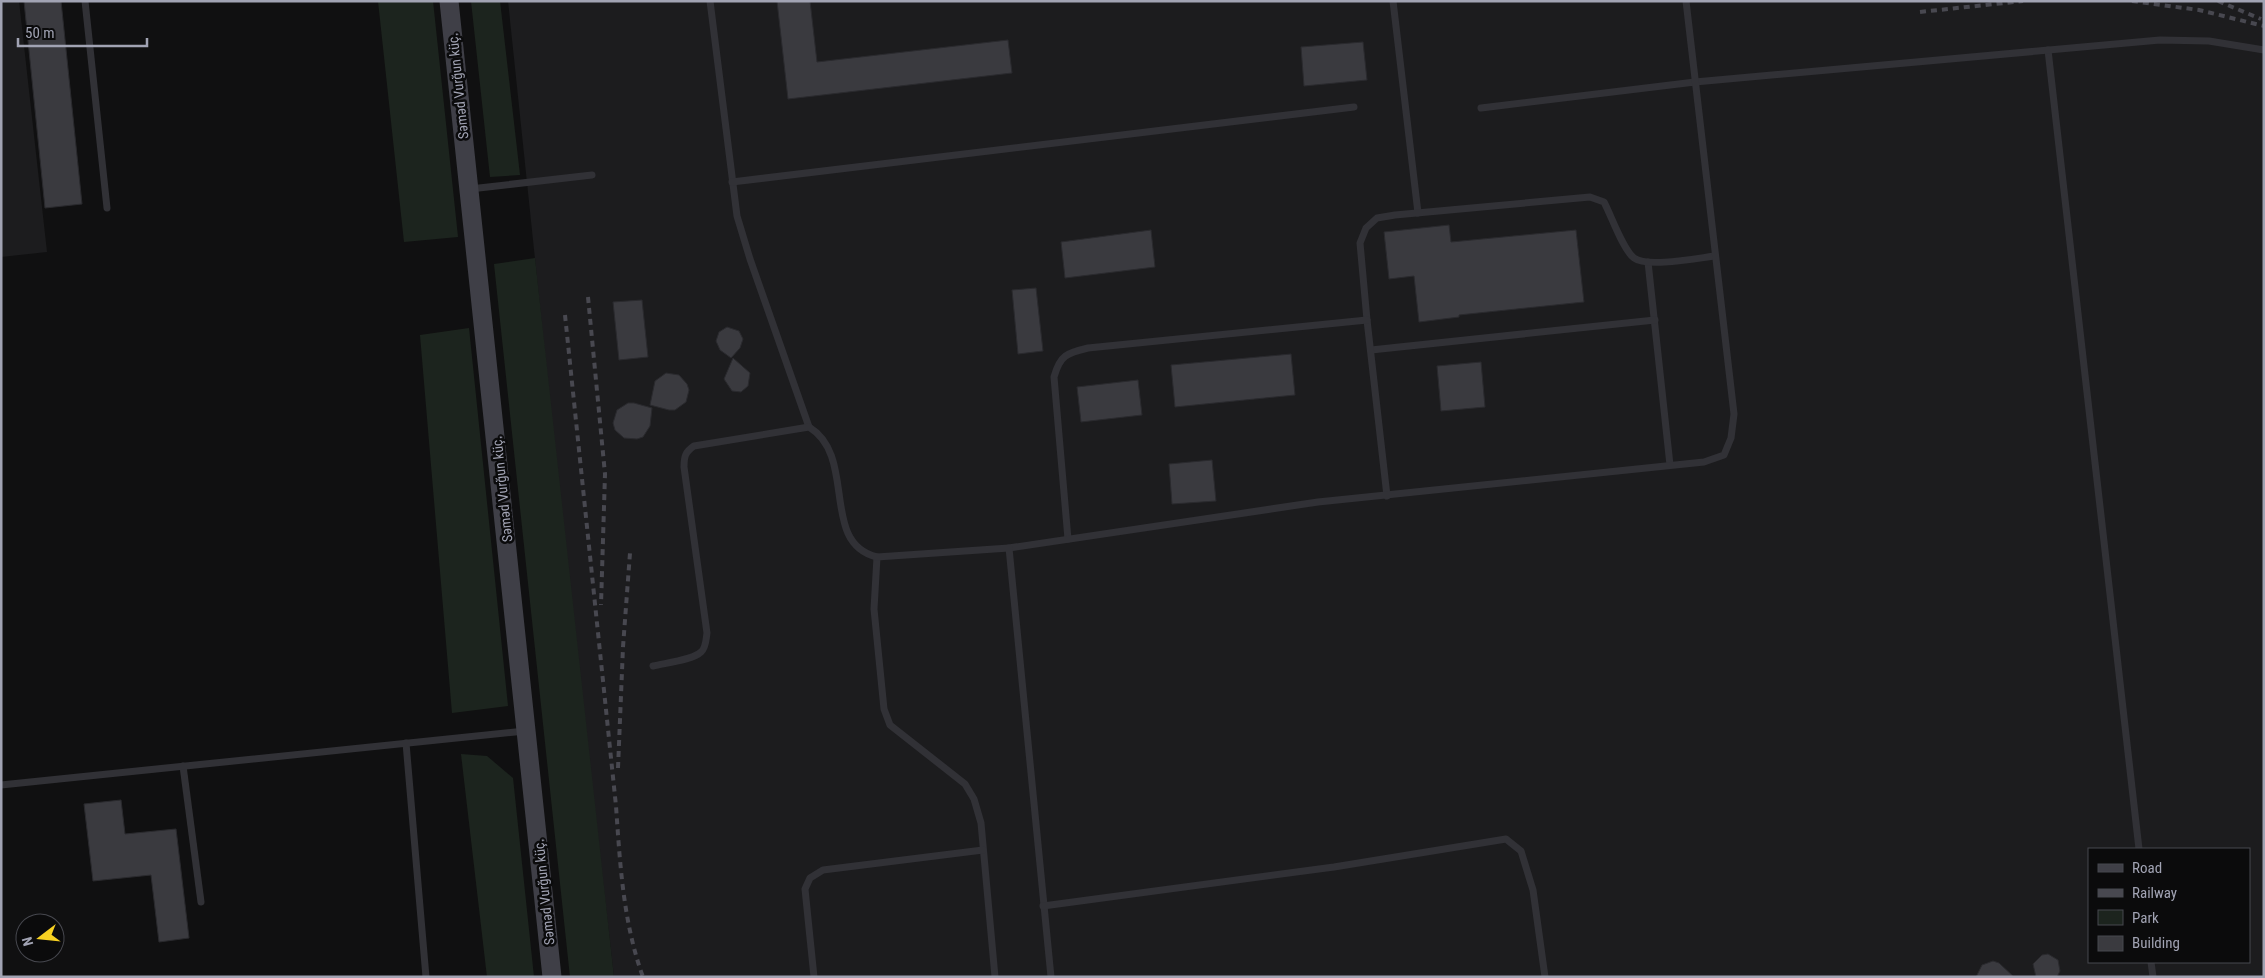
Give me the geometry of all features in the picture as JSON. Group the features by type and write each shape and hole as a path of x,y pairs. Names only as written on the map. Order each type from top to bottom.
{"main road":[{"name":"Səməd Vurğun küç.","path":"449,1 528,731 552,977"}],"lane":[{"path":"85,1 107,208"},
{"path":"710,1 737,216 808,427"},
{"path":"1393,1 1418,213"},
{"path":"654,666 693,656 702,652 706,643 707,633 684,467 684,457 688,450 694,446 808,427 820,434 834,460 844,527 853,542 864,554 877,557 1009,548 1318,502 1704,462 1724,455 1731,438 1734,414 1686,1"},
{"path":"1481,108 1695,82 2160,40 2209,42 2264,50"},
{"path":"2048,50 2139,848"},
{"path":"732,182 1354,107"},
{"path":"469,189 592,175"},
{"path":"1387,496 1360,243 1366,228 1376,218 1590,197 1604,202 1625,246 1634,258 1648,262 1715,256"},
{"path":"1648,262 1670,465"},
{"path":"1068,539 1054,377 1058,362 1070,352 1088,348 1367,320"},
{"path":"1371,350 1654,320"},
{"path":"1009,548 1051,977"},
{"path":"877,557 874,609 884,709 890,724 965,784 974,799 981,823 995,977"},
{"path":"1,785 528,731"},
{"path":"406,743 426,977"},
{"path":"183,766 201,902"},
{"path":"1043,906 1334,867 1506,839 1521,851 1533,890 1545,977"},
{"path":"814,977 805,889 810,878 823,870 983,850"},
{"path":"2152,963 2153,977"}],"shaded area":[{"path":"1,1 19,1 47,252 1,257"},
{"path":"508,1 2264,1 2264,977 614,977 571,603"}],"green space":[{"path":"378,1 433,1 458,237 404,242"},
{"path":"471,1 500,1 520,175 490,177"},
{"path":"535,258 614,977 570,977 494,264"},
{"path":"469,328 508,706 452,713 420,335"},
{"path":"461,754 487,756 513,778 534,977 487,977"}],"building":[{"path":"24,1 61,1 82,204 45,208"},
{"path":"777,1 810,1 817,62 1008,40 1012,73 788,99"},
{"path":"1363,42 1367,80 1304,86 1301,47"},
{"path":"1449,225 1451,242 1576,230 1584,302 1459,315 1459,317 1419,322 1414,276 1389,279 1384,232"},
{"path":"1151,230 1155,267 1065,278 1061,242"},
{"path":"1036,288 1043,351 1018,354 1012,290"},
{"path":"642,300 648,357 619,360 613,302"},
{"path":"727,327 739,331 743,339 740,348 731,358 720,350 716,341 719,332"},
{"path":"1291,354 1295,395 1175,407 1171,365"},
{"path":"733,358 750,373 748,386 741,392 732,391 724,379"},
{"path":"1481,362 1485,407 1441,411 1437,366"},
{"path":"666,373 679,375 687,384 689,390 686,402 675,410 650,405 655,381"},
{"path":"1138,380 1142,415 1081,422 1077,387"},
{"path":"628,403 652,408 650,426 643,437 637,439 624,438 615,430 613,423 617,410"},
{"path":"1212,460 1216,501 1172,504 1169,464"},
{"path":"121,800 125,834 176,829 189,938 159,942 151,875 93,881 84,804"},
{"path":"2048,954 2058,960 2060,971 2057,977 2036,977 2033,964 2042,955"},
{"path":"1993,961 1999,963 2014,977 1976,977 1982,965"}],"railway":[{"path":"1920,12 2023,1"},
{"path":"2132,1 2199,10 2264,26"},
{"path":"2218,1 2261,19"},
{"path":"588,297 605,474 601,605"},
{"path":"565,315 624,892 631,935 643,977"},
{"path":"618,768 623,647 630,553"}]}
